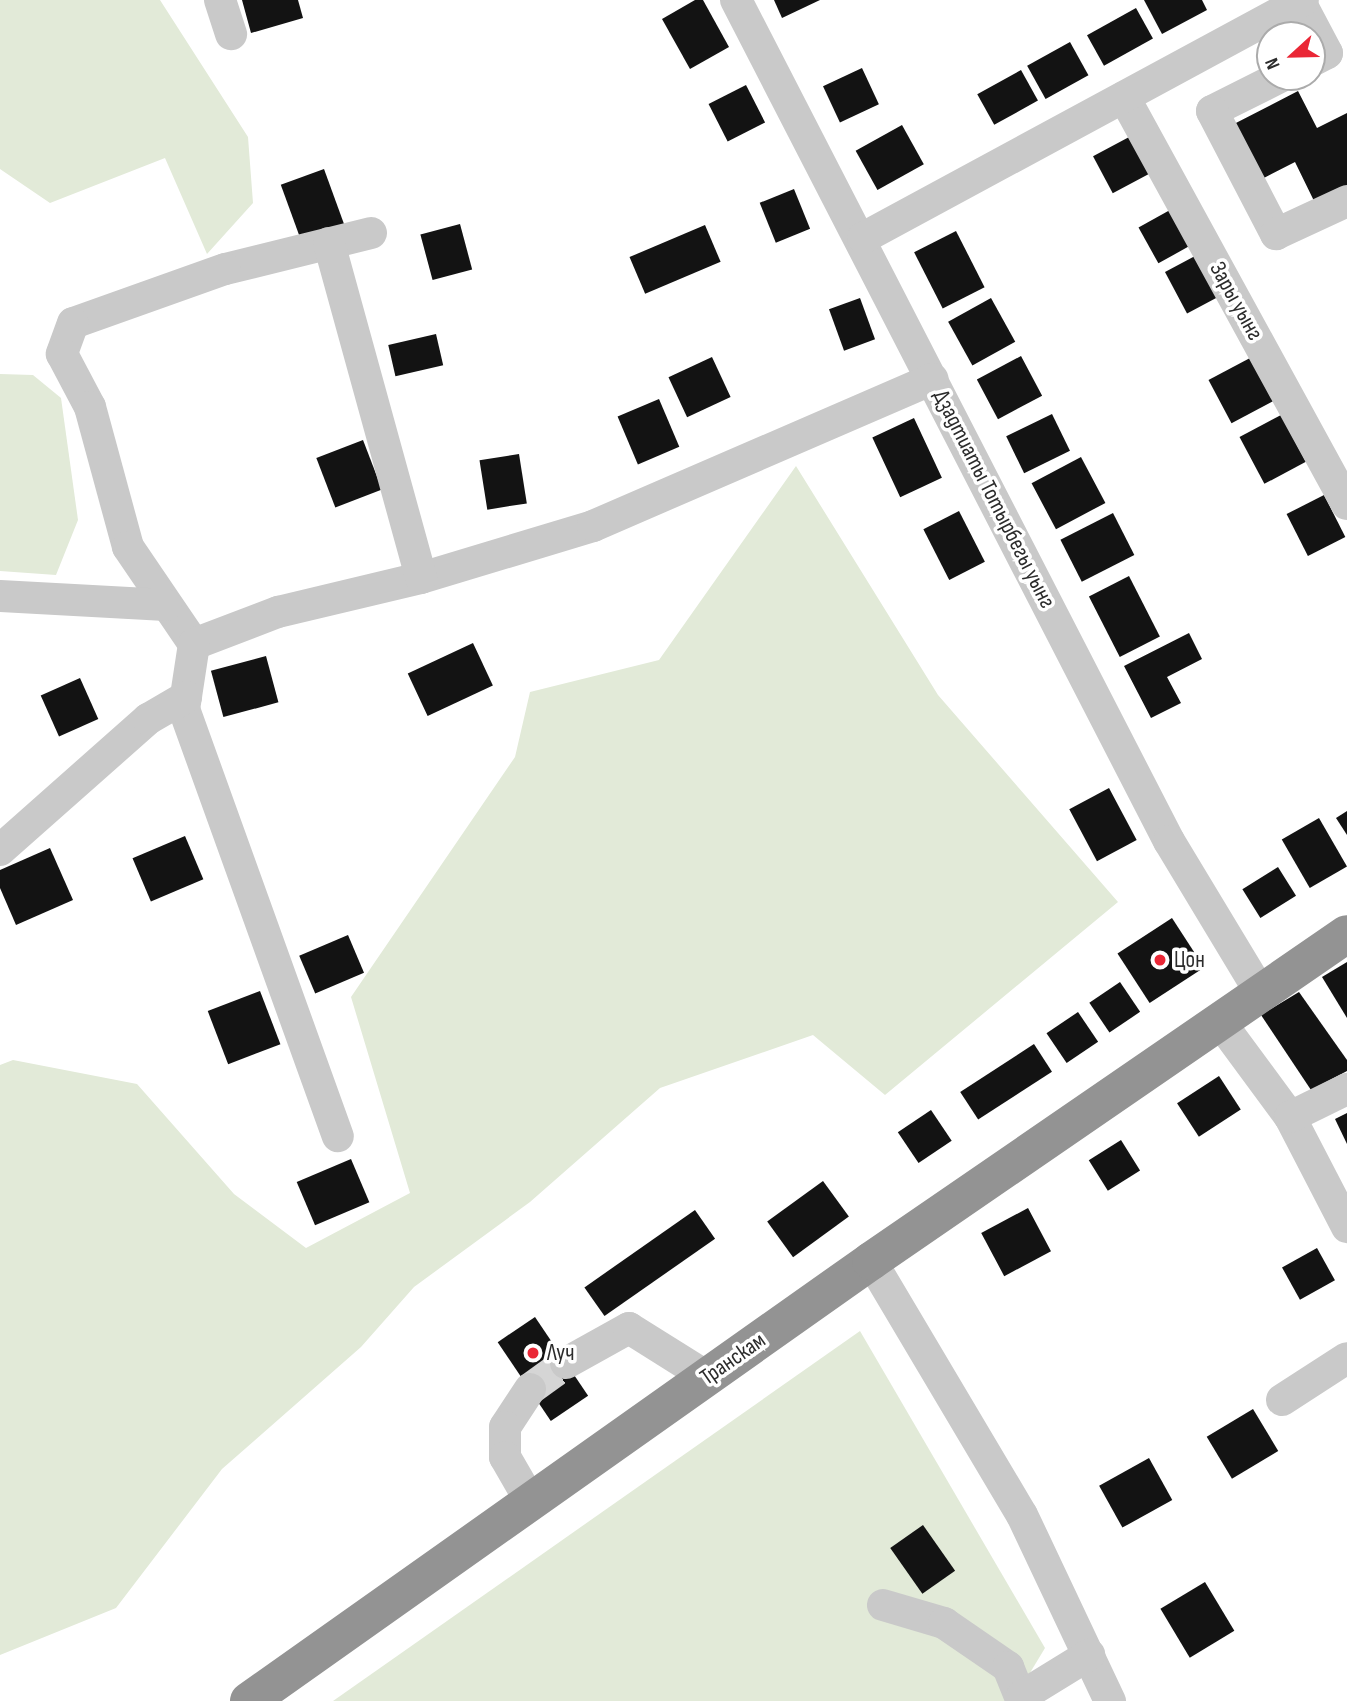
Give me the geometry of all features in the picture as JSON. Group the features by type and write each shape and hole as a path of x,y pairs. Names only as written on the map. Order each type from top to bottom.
{"highway":[{"name":"Транскам","path":"249,1701 871,1261 1347,934"}],"street":[{"path":"220,0 230,34"},
{"name":"Дзадтиаты Тотырбегы уынг","path":"736,0 863,238 1169,841 1260,992"},
{"path":"863,238 1301,1 1311,21"},
{"path":"1256,89 1212,111 1276,234 1347,201"},
{"name":"Зары уынг","path":"1124,97 1347,504"},
{"path":"338,1136 184,709 194,643 128,547 90,407 62,354 73,323 225,269 371,233"},
{"path":"329,243 421,578"},
{"path":"194,643 278,612 421,578 593,526 933,379"},
{"path":"0,596 166,605"},
{"path":"0,850 148,719 186,697"},
{"path":"1220,1022 1290,1116 1347,1227"},
{"path":"1290,1116 1347,1089"},
{"path":"871,1261 1022,1515 1110,1701"},
{"path":"566,1363 629,1328 708,1377"},
{"path":"1282,1400 1347,1358"},
{"path":"530,1389 505,1427 505,1437 506,1457 531,1502"},
{"path":"883,1605 944,1623 1007,1667 1022,1699 1089,1655"}],"green space":[{"path":"0,0 160,0 248,137 253,203 207,254 165,158 50,203 0,169"},
{"path":"0,374 33,375 61,398 78,520 56,575 0,571"},
{"path":"796,466 938,695 1118,902 885,1095 813,1035 660,1088 530,1202 414,1287 361,1347 222,1469 116,1608 0,1655 0,1065 13,1060 137,1084 234,1194 306,1248 410,1193 351,997 515,757 530,692 659,660"},
{"path":"860,1331 1045,1648 1013,1701 333,1701"}],"building":[{"path":"242,0 298,0 303,18 251,33"},
{"path":"695,0 703,0 729,47 690,69 662,19"},
{"path":"774,0 820,0 782,18"},
{"path":"1144,0 1202,0 1207,10 1162,34"},
{"path":"1136,8 1153,39 1104,66 1087,35"},
{"path":"1070,42 1088,75 1046,99 1027,66"},
{"path":"862,68 879,104 840,122 823,86"},
{"path":"1021,70 1038,101 994,125 977,94"},
{"path":"746,85 765,122 728,141 709,104"},
{"path":"1298,91 1317,128 1347,113 1347,187 1315,203 1295,162 1260,180 1232,125"},
{"path":"902,125 924,164 877,190 856,151"},
{"path":"1131,136 1151,173 1113,193 1093,156"},
{"path":"324,169 347,231 303,247 281,185"},
{"path":"794,189 810,229 776,243 760,203"},
{"path":"1170,210 1190,246 1158,263 1139,227"},
{"path":"460,224 472,269 433,280 420,235"},
{"path":"705,225 721,262 645,294 630,257"},
{"path":"956,231 985,287 943,308 914,252"},
{"path":"1195,256 1217,297 1187,313 1165,272"},
{"path":"860,298 875,339 844,351 829,309"},
{"path":"991,298 1015,342 972,365 948,322"},
{"path":"436,334 443,365 395,376 388,345"},
{"path":"1021,356 1042,396 998,419 977,379"},
{"path":"712,357 731,397 687,417 668,377"},
{"path":"1250,358 1273,401 1232,423 1209,380"},
{"path":"659,399 679,447 638,464 618,417"},
{"path":"1052,414 1070,451 1024,473 1006,436"},
{"path":"1281,415 1306,462 1264,484 1240,437"},
{"path":"914,418 942,478 900,497 872,437"},
{"path":"363,440 382,489 335,507 316,458"},
{"path":"519,454 527,503 487,510 479,460"},
{"path":"1081,457 1105,503 1056,529 1032,483"},
{"path":"1324,495 1345,537 1308,556 1287,514"},
{"path":"959,511 985,562 949,580 923,529"},
{"path":"1113,513 1134,555 1082,582 1060,540"},
{"path":"1129,576 1160,637 1120,657 1089,596"},
{"path":"1189,633 1202,659 1167,677 1181,703 1151,718 1124,666"},
{"path":"473,643 493,686 428,716 408,673"},
{"path":"266,656 278,702 223,717 211,671"},
{"path":"80,678 98,719 59,737 41,695"},
{"path":"1109,788 1137,840 1097,861 1069,809"},
{"path":"1347,811 1347,835 1336,818"},
{"path":"1319,818 1347,866 1310,888 1282,839"},
{"path":"185,836 203,879 151,902 133,858"},
{"path":"50,848 73,900 16,925 0,888 0,870"},
{"path":"1278,867 1296,896 1260,918 1242,889"},
{"name":"Цон","path":"1172,918 1204,967 1150,1003 1117,953"},
{"path":"348,935 364,973 315,993 299,956"},
{"path":"1347,962 1347,1018 1322,977"},
{"path":"1120,982 1140,1012 1109,1033 1089,1003"},
{"path":"260,991 280,1044 228,1064 208,1011"},
{"path":"1299,992 1347,1060 1347,1071 1311,1090 1261,1015"},
{"path":"1078,1012 1098,1042 1067,1063 1046,1033"},
{"path":"1034,1044 1052,1072 978,1120 960,1092"},
{"path":"1219,1076 1241,1110 1199,1137 1177,1103"},
{"path":"931,1110 952,1141 919,1163 898,1132"},
{"path":"1347,1113 1347,1144 1335,1119"},
{"path":"1121,1140 1140,1171 1108,1191 1089,1160"},
{"path":"351,1159 369,1202 315,1225 297,1182"},
{"path":"823,1181 849,1217 793,1257 767,1222"},
{"path":"1028,1208 1051,1251 1004,1276 981,1233"},
{"path":"695,1210 715,1239 604,1316 584,1287"},
{"path":"1317,1248 1335,1280 1300,1300 1282,1267"},
{"path":"535,1317 588,1396 551,1421 498,1342"},
{"path":"1253,1409 1278,1451 1232,1479 1207,1437"},
{"path":"1149,1458 1172,1500 1122,1528 1099,1486"},
{"path":"923,1525 955,1571 922,1594 890,1548"},
{"path":"1205,1582 1234,1631 1190,1658 1160,1609"}],"tunnel":[{"path":"530,1389 566,1363"}],"place":[{"name":"Цон","path":"1160,960"},
{"name":"Луч","path":"533,1353"}]}
